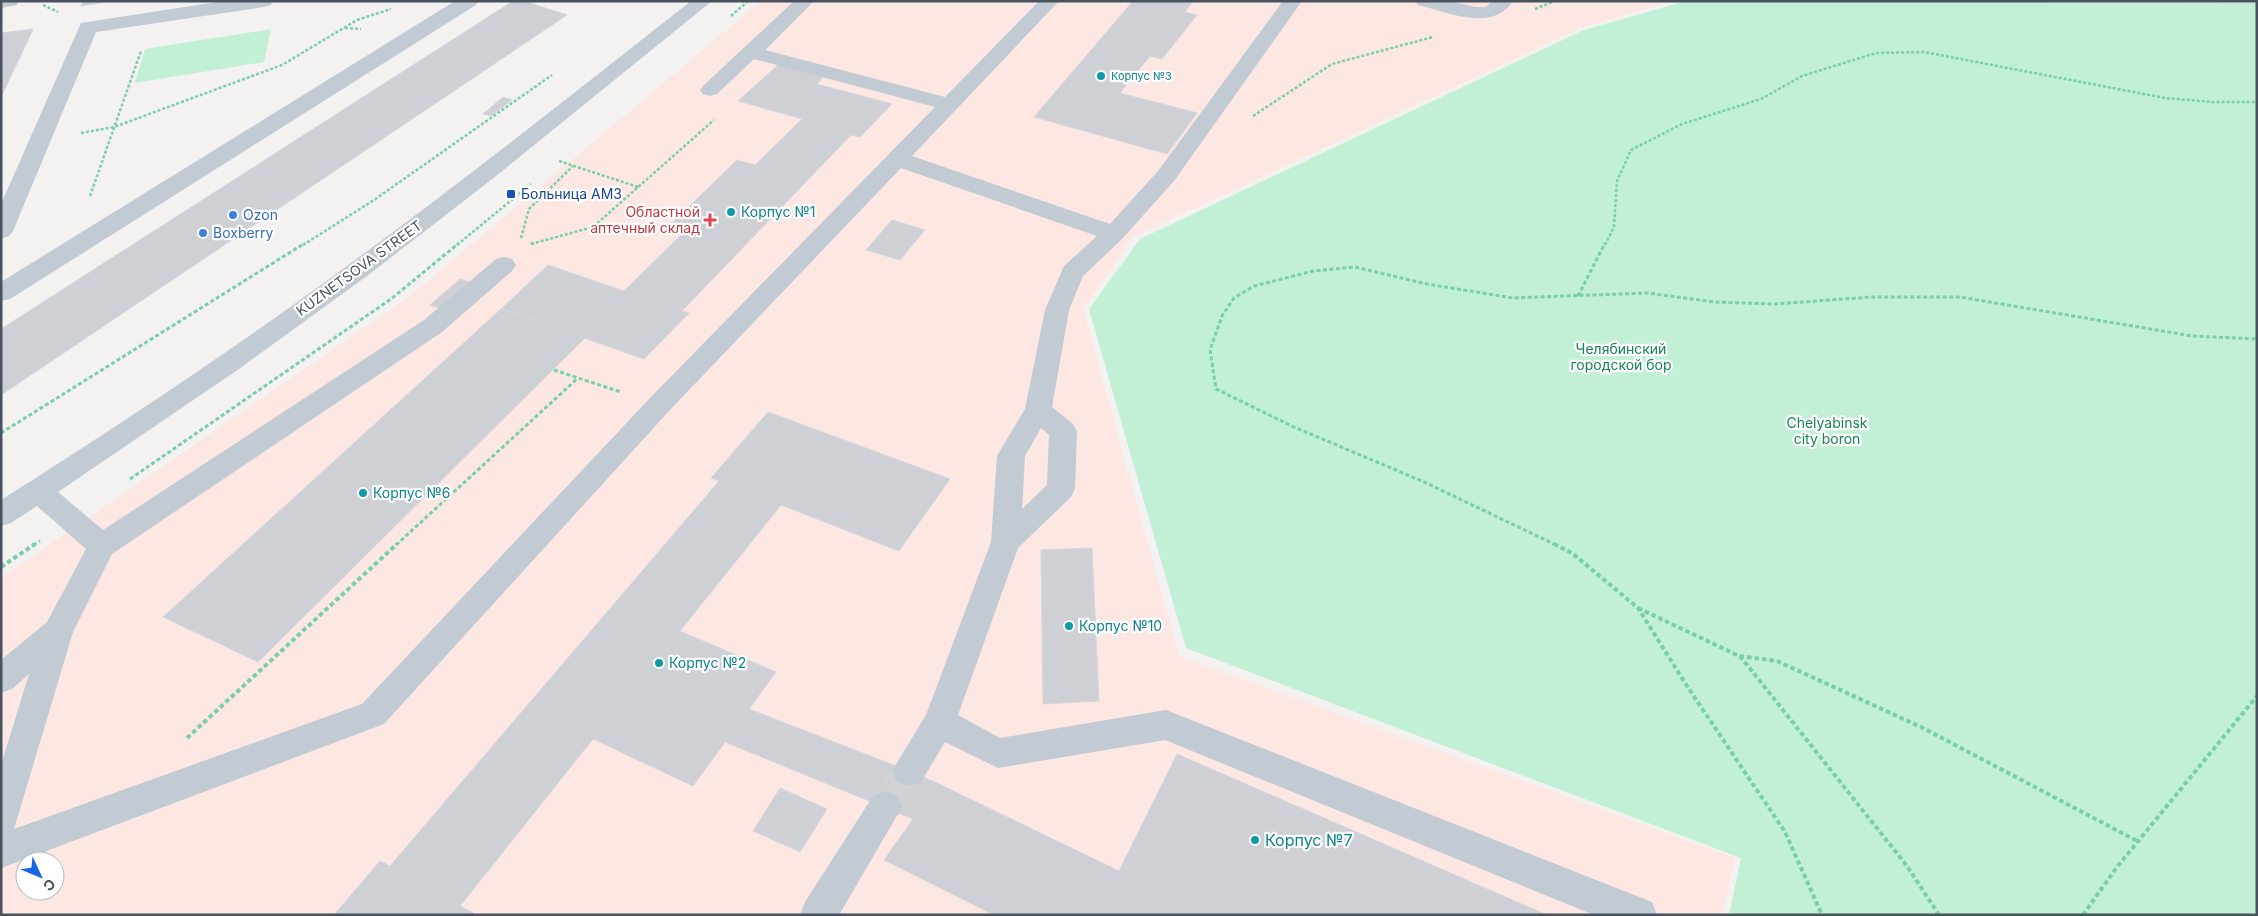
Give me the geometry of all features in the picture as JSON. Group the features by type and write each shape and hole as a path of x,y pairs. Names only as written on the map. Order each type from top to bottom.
{"street":[{"path":"1,2 10,1"},
{"path":"1,231 88,27 264,1"},
{"path":"1,292 470,1"},
{"path":"710,90 804,1"},
{"path":"1,851 373,714 660,404 952,105 1050,1"},
{"path":"909,771 939,722 1006,542 1011,456 1038,410 1057,310 1073,272 1114,234 1166,176 1293,1"},
{"path":"1425,1 1475,13 1491,12 1504,1"},
{"name":"KUZNETSOVA STREET","path":"1,515 217,370 357,272 481,178 698,2"},
{"path":"750,52 952,105"},
{"path":"898,159 1114,234"},
{"path":"1,822 58,631 102,546 433,326 511,256"},
{"path":"1006,542 1061,489 1063,431 1038,410"},
{"path":"38,491 102,546"},
{"path":"1,679 58,631"},
{"path":"939,722 998,753 1166,725 1639,915"},
{"path":"818,915 885,807"}],"path":[{"path":"1530,10 1555,1"},
{"path":"40,139 114,127 282,65 357,20 394,8"},
{"path":"72,249 143,45 110,24"},
{"path":"1253,116 1332,64 1436,36"},
{"path":"1578,297 1614,227 1617,181 1630,150 1682,124 1761,98 1802,76 1876,53 1924,52 2165,98 2212,102 2257,102"},
{"path":"1,433 374,200 552,75"},
{"path":"511,256 594,227 718,117 710,90"},
{"path":"559,160 638,187"},
{"path":"511,256 529,210 573,166"},
{"path":"2139,842 1921,726 1777,661 1739,656 1638,608 1572,553 1422,480 1294,427 1216,389 1210,350 1222,316 1234,298 1254,286 1313,271 1355,267 1427,284 1513,298 1647,293 1715,302 1775,304 1871,297 1960,297 2192,336 2257,339"},
{"path":"554,370 660,404"},
{"path":"186,739 578,378"},
{"path":"1638,608 1685,683 1785,832 1822,915"},
{"path":"1739,656 1907,866 1939,915"},
{"path":"2083,915 2117,867 2257,696"}],"shaded area":[{"path":"761,1 1673,1 1583,27 1133,237 1083,309 1179,656 1735,858 1722,915 1,915 1,578 409,297"}],"green space":[{"name":"Челябинский городской бор","path":"1686,1 2257,3 2257,915 1729,915 1741,858 1186,648 1089,309 1140,239 1584,30"},
{"path":"271,29 264,62 135,83 145,49"}],"building":[{"path":"83,1 113,1 81,6"},
{"path":"513,1 524,1 567,15 1,395 1,329"},
{"name":"Корпус №3","path":"1133,1 1193,1 1185,12 1197,15 1162,59 1150,56 1120,93 1197,113 1167,154 1034,117"},
{"path":"33,29 20,57 1,97 1,33"},
{"name":"Корпус №1","path":"779,64 824,76 817,84 892,104 860,137 851,135 682,311 689,313 644,359 501,309 548,265 624,291 681,235 665,230 737,160 755,165 802,119 738,101"},
{"path":"503,97 512,100 491,116 483,114"},
{"path":"892,220 925,230 900,260 866,250"},
{"path":"460,279 473,283 443,309 430,305"},
{"name":"Корпус №6","path":"501,309 585,338 258,662 163,617"},
{"name":"Корпус №2","path":"768,412 950,479 899,551 781,505 680,631 776,672 693,786 593,739 460,906 477,915 334,915 380,861 390,866 719,481 711,478"},
{"name":"Корпус №10","path":"1092,548 1099,701 1043,704 1041,550"},
{"path":"749,709 935,782 913,819 725,742"},
{"name":"Корпус №7","path":"1177,754 1547,915 994,915 884,860 913,819 935,782 1119,871"},
{"path":"780,788 827,809 800,852 753,831"}],"tunnel":[{"path":"885,807 909,771"}],"place":[{"name":"Корпус №3","path":"1101,76"},
{"name":"Больница АМЗ","path":"511,194"},
{"name":"Корпус №1","path":"731,212"},
{"name":"Ozon","path":"233,215"},
{"name":"Областной аптечный склад","path":"710,220"},
{"name":"Boxberry","path":"203,233"},
{"name":"Корпус №6","path":"363,493"},
{"name":"Корпус №10","path":"1069,626"},
{"name":"Корпус №2","path":"659,663"},
{"name":"Корпус №7","path":"1255,840"}],"park label":[{"name":"Chelyabinsk city boron","path":"1827,432"}]}
